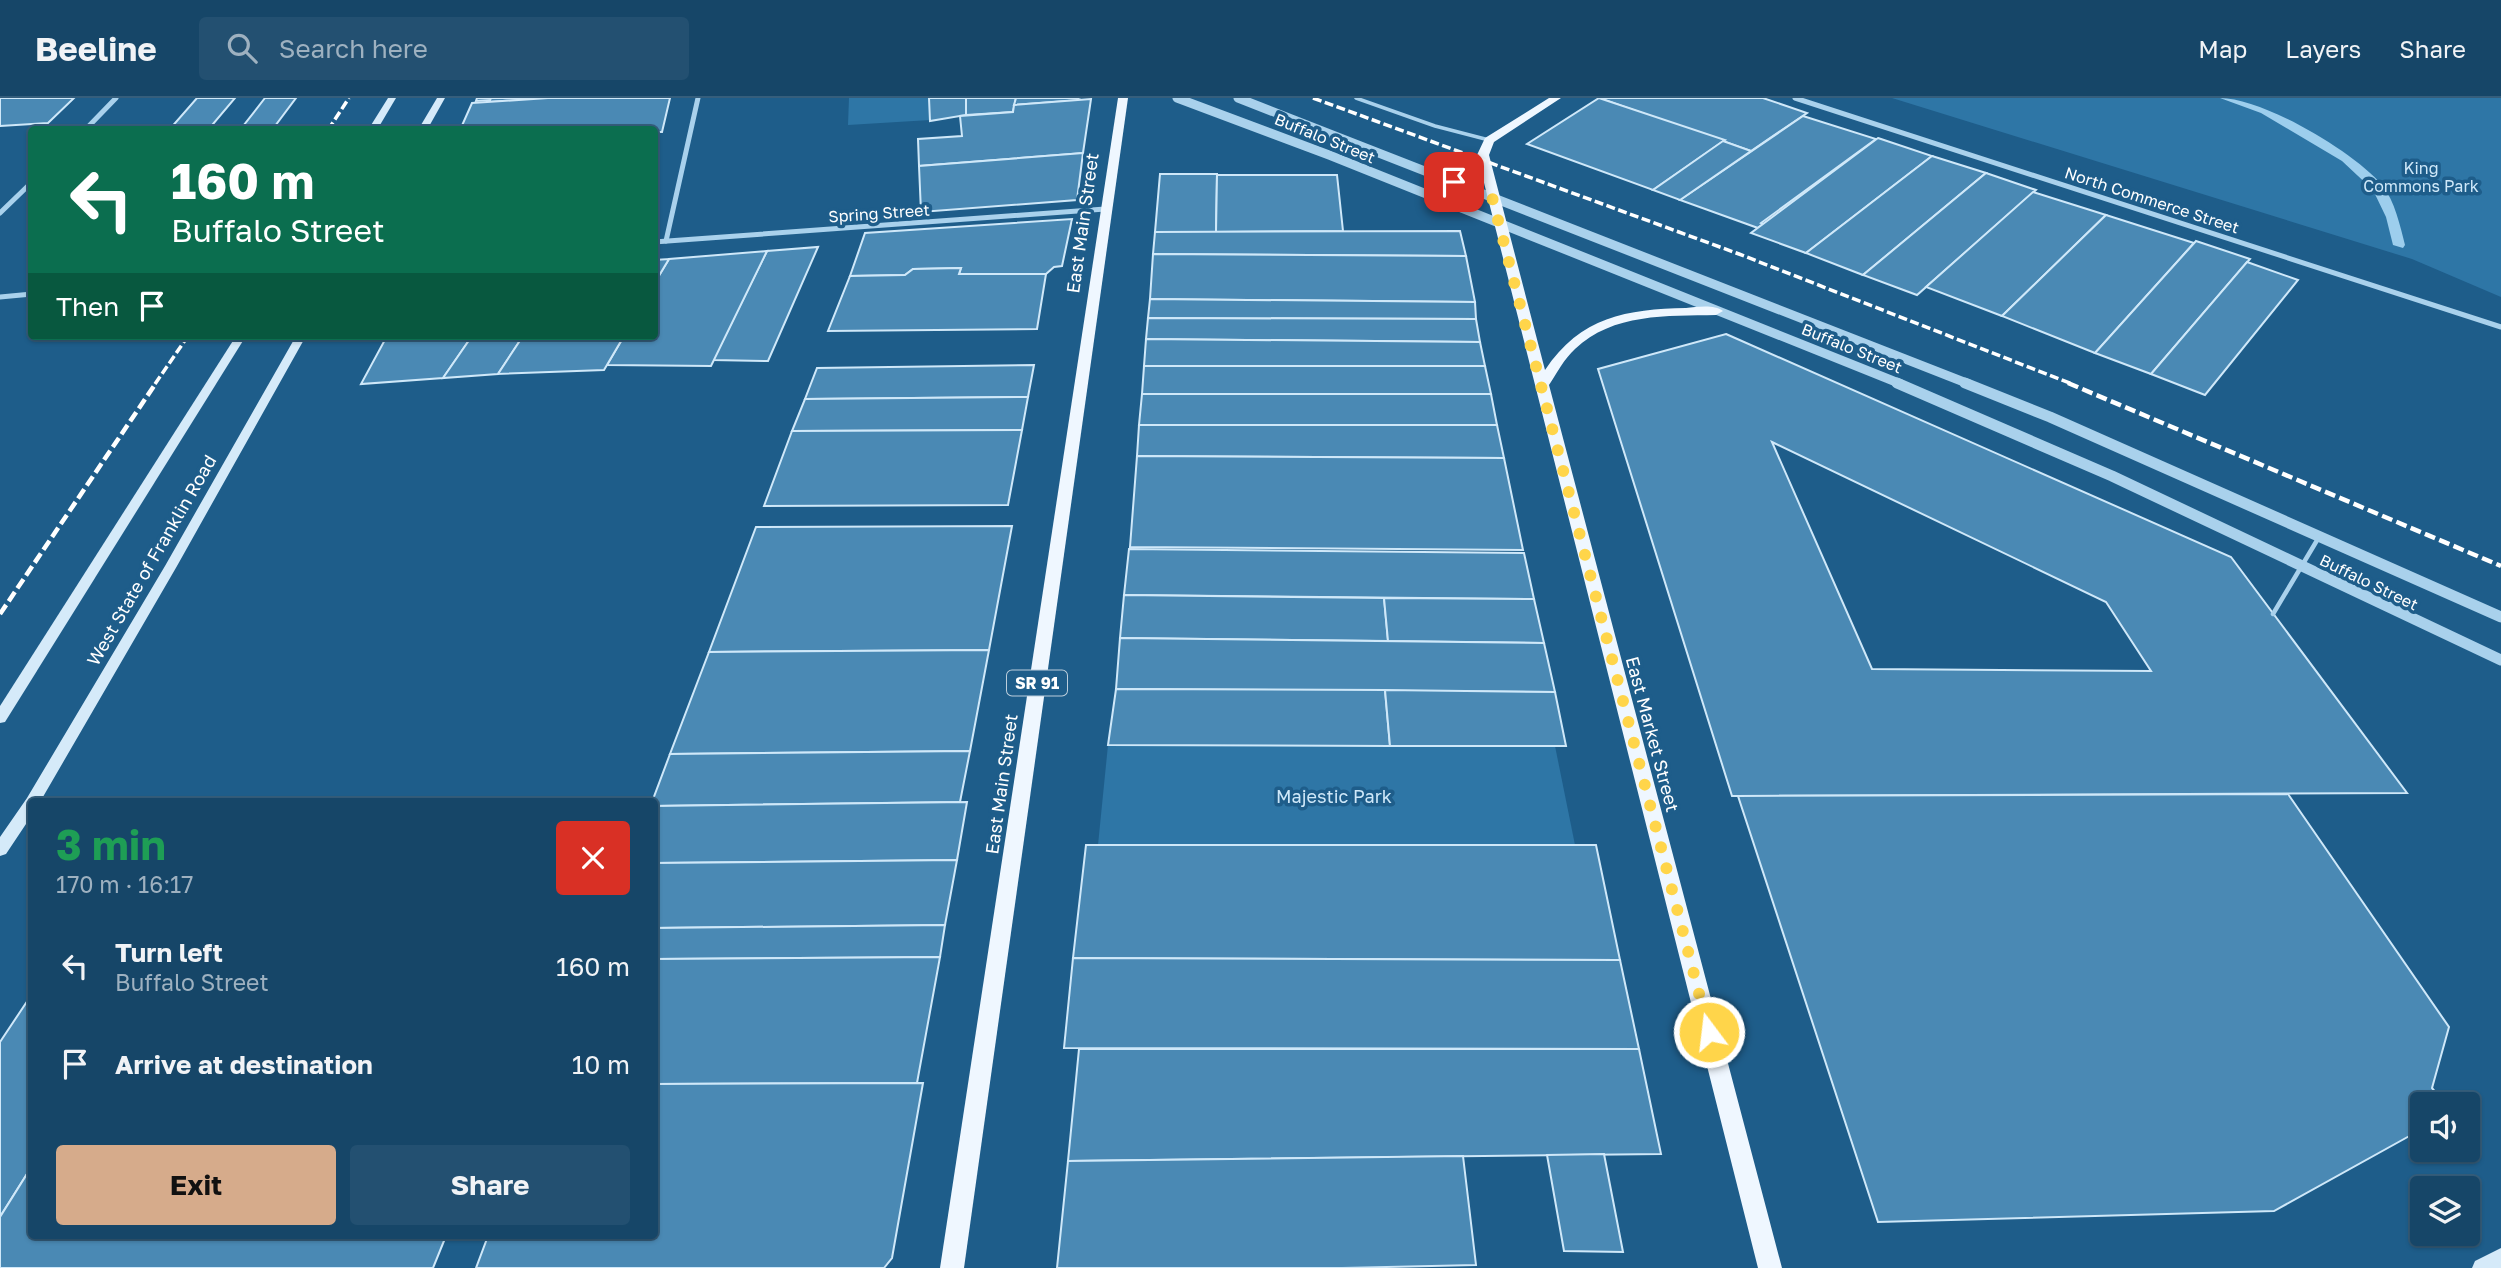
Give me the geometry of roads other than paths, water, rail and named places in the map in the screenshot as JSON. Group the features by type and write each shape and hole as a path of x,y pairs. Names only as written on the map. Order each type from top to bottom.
{"main road":[{"path":"374,126 392,98"},
{"path":"424,126 441,98"},
{"name":"East Main Street","path":"952,1268 1123,98"},
{"path":"1489,140 1556,98"},
{"name":"East Market Street","path":"1489,140 1483,155 1492,197 1770,1268"},
{"path":"1541,386 1569,347 1584,334 1607,322 1644,314 1716,310"},
{"path":"0,718 238,340"},
{"name":"West State of Franklin Road","path":"34,798 171,566 299,340"},
{"name":"West State of Franklin Road","path":"0,850 28,808"},
{"path":"2482,1268 2501,1258"}],"street":[{"path":"89,126 116,98"},
{"path":"666,241 698,98"},
{"name":"Buffalo Street","path":"1177,98 1498,217 2055,450 2406,619 2501,660"},
{"name":"Buffalo Street","path":"1238,98 2050,417 2501,617"},
{"name":"North Commerce Street","path":"1795,98 2501,327"},
{"path":"0,213 28,186"},
{"name":"Spring Street","path":"658,242 1105,209"},
{"path":"0,297 28,294"}],"lane":[{"path":"1356,98 1435,126 1489,140"},
{"path":"2273,614 2319,537"}],"waterway":[{"path":"2225,98 2265,111 2346,159 2378,188 2392,217 2399,245"}],"railway":[{"path":"331,126 349,98"},
{"path":"1313,98 1739,254 2072,384"},
{"path":"155,384 185,340"},
{"path":"0,614 156,383"},
{"path":"2068,383 2501,566"}],"park label":[{"name":"King Commons Park","path":"2421,177"},
{"name":"Majestic Park","path":"1334,796"}]}
